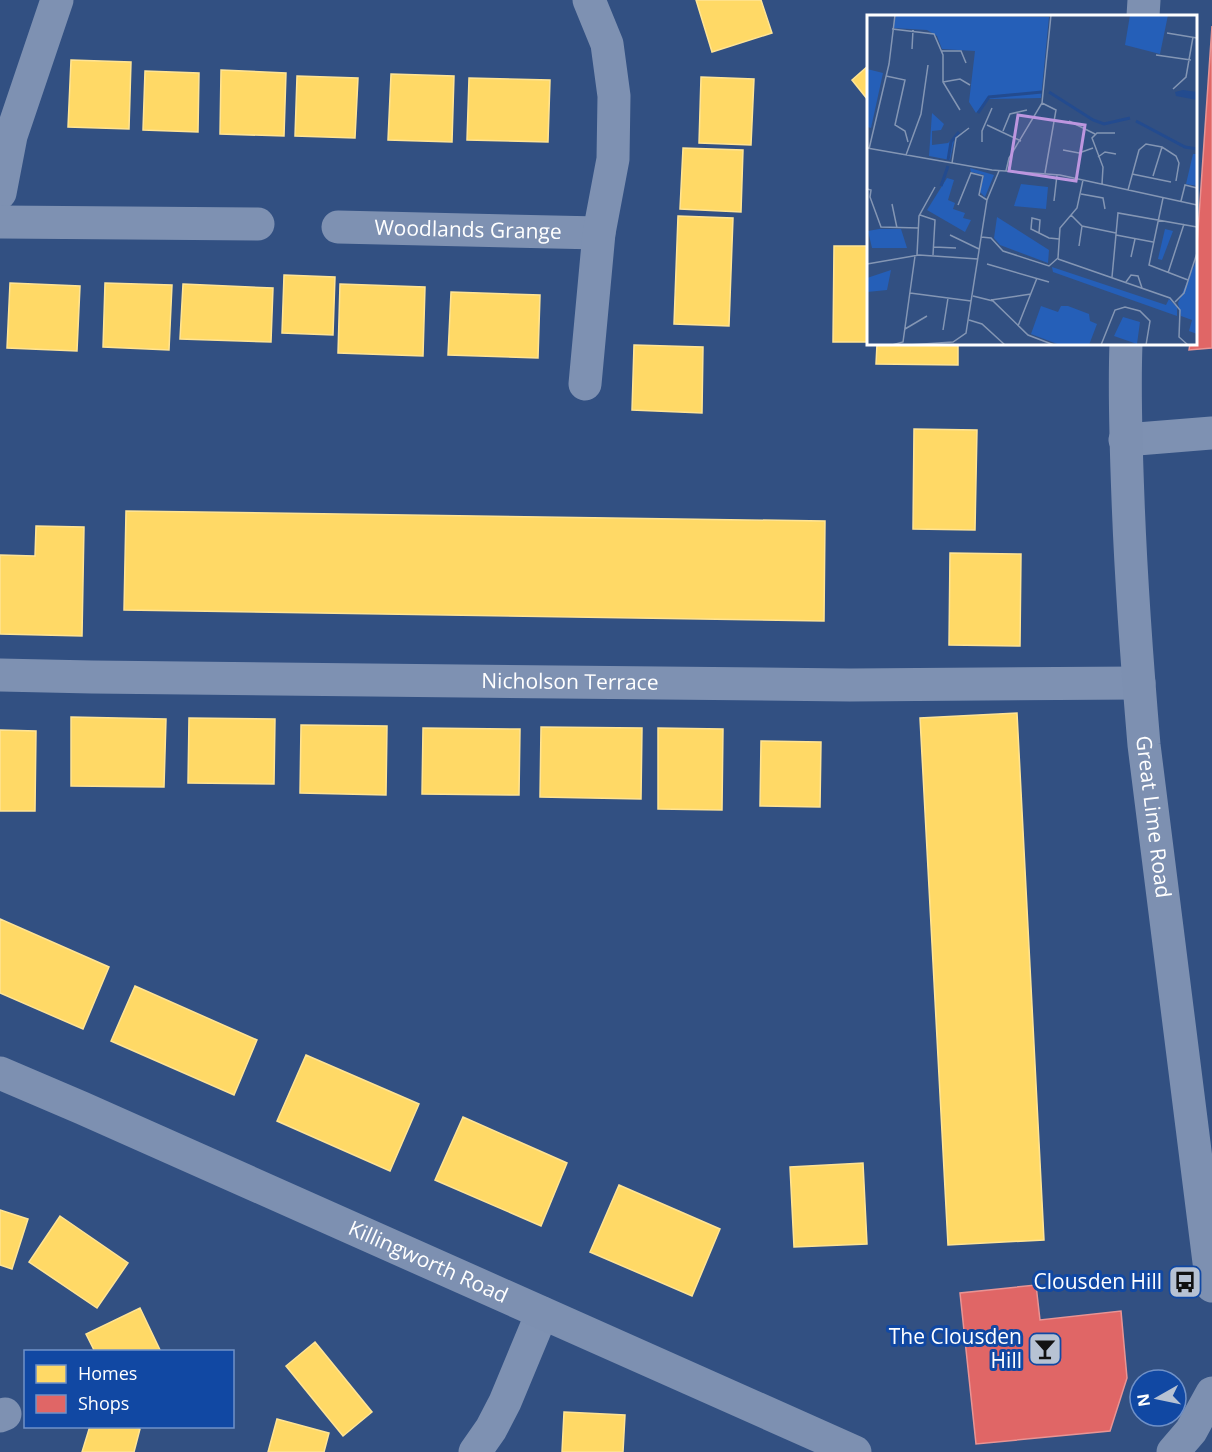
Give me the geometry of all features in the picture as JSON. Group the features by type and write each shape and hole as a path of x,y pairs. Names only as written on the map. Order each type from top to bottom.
{"main road":[{"path":"1143,15 1144,0"},
{"name":"Great Lime Road","path":"1126,345 1125,440 1138,683 1212,1286"},
{"name":"Killingworth Road","path":"0,1073 855,1452"},
{"path":"1173,1452 1191,1431 1212,1393"}],"street":[{"path":"0,193 11,136 57,0"},
{"path":"585,384 599,233 613,159 614,96 607,44 589,0"},
{"path":"0,222 258,224"},
{"name":"Woodlands Grange","path":"338,227 599,233"},
{"path":"1125,440 1212,433"},
{"name":"Nicholson Terrace","path":"0,675 850,685 1138,683"},
{"path":"475,1452 492,1429 542,1313"}],"building: Homes":[{"path":"696,0 761,0 772,33 712,52"},
{"path":"71,60 131,62 129,129 68,127"},
{"path":"867,67 867,99 852,80"},
{"path":"221,70 286,73 284,136 220,134"},
{"path":"145,71 199,73 198,132 143,130"},
{"path":"391,74 454,76 452,142 388,140"},
{"path":"297,76 358,78 355,138 295,136"},
{"path":"701,77 754,79 751,145 699,143"},
{"path":"469,78 550,80 548,142 467,140"},
{"path":"683,148 743,150 741,212 680,209"},
{"path":"678,216 733,218 729,326 674,324"},
{"path":"834,246 867,246 867,342 833,342"},
{"path":"284,275 335,277 333,335 282,333"},
{"path":"10,283 80,286 77,351 7,348"},
{"path":"105,283 172,285 169,350 103,347"},
{"path":"183,284 273,288 271,342 180,339"},
{"path":"340,284 425,287 423,356 338,353"},
{"path":"451,292 540,295 538,358 448,355"},
{"path":"634,345 703,347 702,413 632,410"},
{"path":"877,345 958,345 958,365 876,364"},
{"path":"914,429 977,430 975,530 913,529"},
{"path":"126,511 825,521 824,621 124,610"},
{"path":"36,526 84,527 82,636 0,634 0,555 35,556"},
{"path":"950,553 1021,554 1020,646 949,645"},
{"path":"1017,713 1044,1240 948,1245 920,718"},
{"path":"71,717 166,719 164,787 71,786"},
{"path":"189,718 275,719 274,784 188,783"},
{"path":"301,725 387,726 386,795 300,793"},
{"path":"541,727 642,728 641,799 540,797"},
{"path":"423,728 520,729 519,795 422,794"},
{"path":"658,728 723,729 722,810 658,809"},
{"path":"0,730 36,731 35,811 0,811"},
{"path":"761,741 821,742 820,807 760,806"},
{"path":"0,919 109,967 83,1029 0,993"},
{"path":"135,986 257,1040 234,1095 111,1041"},
{"path":"306,1055 419,1104 390,1171 277,1121"},
{"path":"463,1117 567,1163 541,1226 435,1180"},
{"path":"863,1163 867,1244 794,1247 790,1167"},
{"path":"619,1185 720,1229 692,1296 590,1252"},
{"path":"0,1210 28,1219 12,1269 0,1265"},
{"path":"60,1216 128,1263 97,1308 29,1262"},
{"path":"140,1308 160,1350 94,1350 86,1334"},
{"path":"315,1342 372,1412 343,1436 286,1366"},
{"path":"564,1412 625,1415 623,1452 562,1452"},
{"path":"277,1419 329,1433 324,1452 268,1452"},
{"path":"89,1428 140,1429 134,1452 82,1452"}],"building: Shops":[{"path":"1212,26 1212,348 1189,350 1190,345 1197,345 1197,245"},
{"name":"The Clousden Hill","path":"1036,1285 1040,1320 1121,1311 1127,1378 1110,1431 976,1444 960,1293"}],"place":[{"name":"Clousden Hill","path":"1185,1282"},
{"name":"The Clousden Hill","path":"1045,1349"}]}
